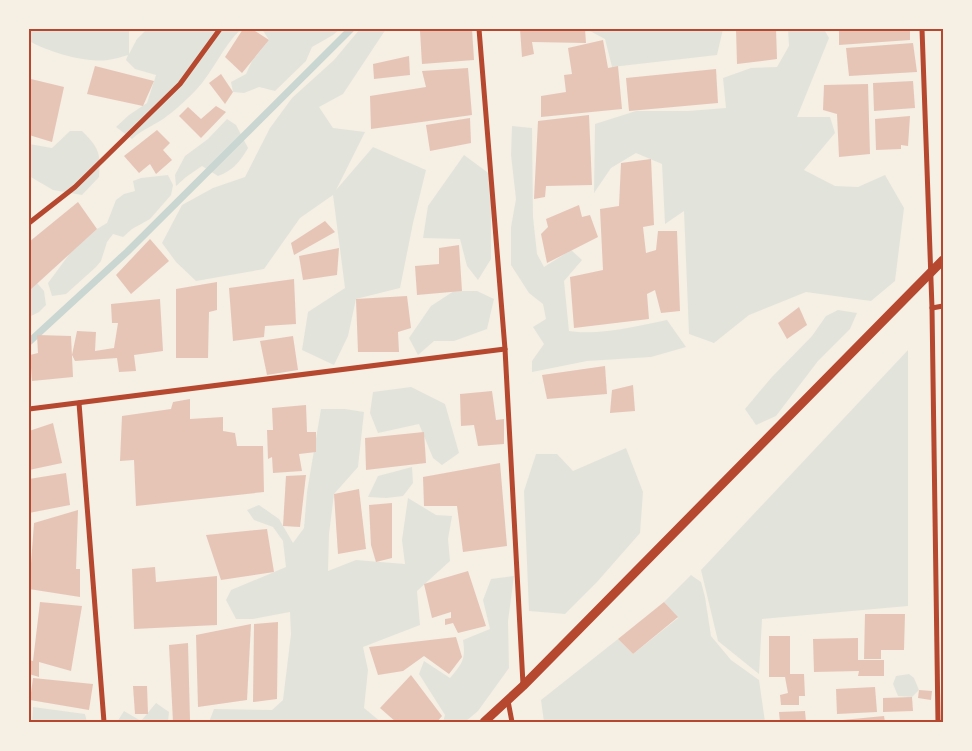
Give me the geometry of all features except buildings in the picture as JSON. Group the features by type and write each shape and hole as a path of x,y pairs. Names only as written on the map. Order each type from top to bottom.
{"street":[{"path":"29,223 75,187 180,84 220,29"},
{"path":"479,29 505,349 524,686"},
{"path":"922,29 932,308 938,722"},
{"path":"484,722 524,686 943,260"},
{"path":"932,308 943,306"},
{"path":"29,409 505,349"},
{"path":"79,403 104,722"},
{"path":"508,701 512,722"}],"shaded area":[{"path":"29,29 129,29 129,54 137,39 147,29 241,29 196,90 171,113 132,139 116,127 129,115 147,103 156,75 135,69 126,60 128,55 116,59 89,60 67,56 47,49 29,41"},
{"path":"262,29 340,29 312,47 306,61 275,91 259,87 244,93 233,92 231,82 246,74 252,61 269,40"},
{"path":"360,29 386,29 343,94 319,107 333,128 365,132 336,190 373,147 426,170 400,288 356,299 348,336 334,365 302,350 308,312 345,288 333,195 300,218 264,269 196,281 176,262 162,243 182,205 213,188 245,177 270,128 292,98 334,60"},
{"path":"588,29 723,29 717,55 612,67 605,39"},
{"path":"788,29 824,29 829,38 797,117 830,117 835,133 804,170 835,186 858,187 885,175 904,208 895,281 871,301 806,292 749,315 714,343 689,334 684,211 665,224 662,164 636,153 611,168 594,193 595,124 636,111 688,111 726,108 723,78 751,68 777,67 789,46"},
{"path":"227,119 236,125 248,148 242,158 232,169 218,176 202,166 176,186 175,175 185,156 208,139"},
{"path":"512,126 532,128 533,217 537,254 544,267 571,250 582,260 564,281 569,331 605,331 667,320 686,347 651,357 587,361 532,372 532,361 544,344 533,327 546,319 543,304 529,293 511,265 511,227 516,199 511,155"},
{"path":"70,131 82,131 92,142 99,156 99,177 82,195 53,190 29,176 29,144 52,148"},
{"path":"464,155 491,175 491,259 478,280 467,266 460,239 423,238 428,206"},
{"path":"168,175 173,185 171,195 150,219 132,229 123,237 113,234 107,242 101,261 96,267 66,294 52,296 48,283 71,252 97,229 107,223 116,200 124,194 135,191 133,181 141,178"},
{"path":"37,283 44,291 46,305 39,312 29,317 29,291"},
{"path":"454,291 477,291 494,299 487,329 454,341 434,341 418,355 409,338 431,306"},
{"path":"838,310 857,313 850,329 818,361 776,416 756,425 745,409 771,378 812,336 826,316"},
{"path":"908,350 908,606 762,619 759,674 718,641 701,570"},
{"path":"411,387 445,404 459,453 442,465 433,458 419,424 378,433 370,413 373,392"},
{"path":"321,409 345,409 364,412 358,467 334,494 329,534 328,571 356,560 405,564 402,540 408,498 436,515 452,516 448,539 450,561 417,591 420,625 363,647 368,670 364,708 381,722 209,722 214,709 272,710 283,700 291,634 290,612 253,619 236,619 226,600 231,590 286,567 283,541 273,527 254,520 247,510 259,505 279,519 293,543 304,528 307,492"},
{"path":"626,448 643,492 640,533 597,582 565,614 529,611 524,491 536,454 557,454 573,471"},
{"path":"412,467 413,483 403,496 386,498 368,497 378,476"},
{"path":"691,575 701,582 711,636 731,660 759,680 765,722 544,722 541,700 618,639 633,654 678,618 664,602"},
{"path":"514,576 508,621 509,668 478,711 465,722 443,722 445,715 419,674 424,661 450,678 462,661 464,652 463,640 490,629 483,600 491,579"},
{"path":"909,674 914,678 919,690 912,697 898,696 893,684 896,676"},
{"path":"156,703 169,712 168,722 117,722 124,711 141,721"},
{"path":"33,707 85,714 87,722 32,722"}],"waterway":[{"path":"29,342 127,252 351,29"}]}
